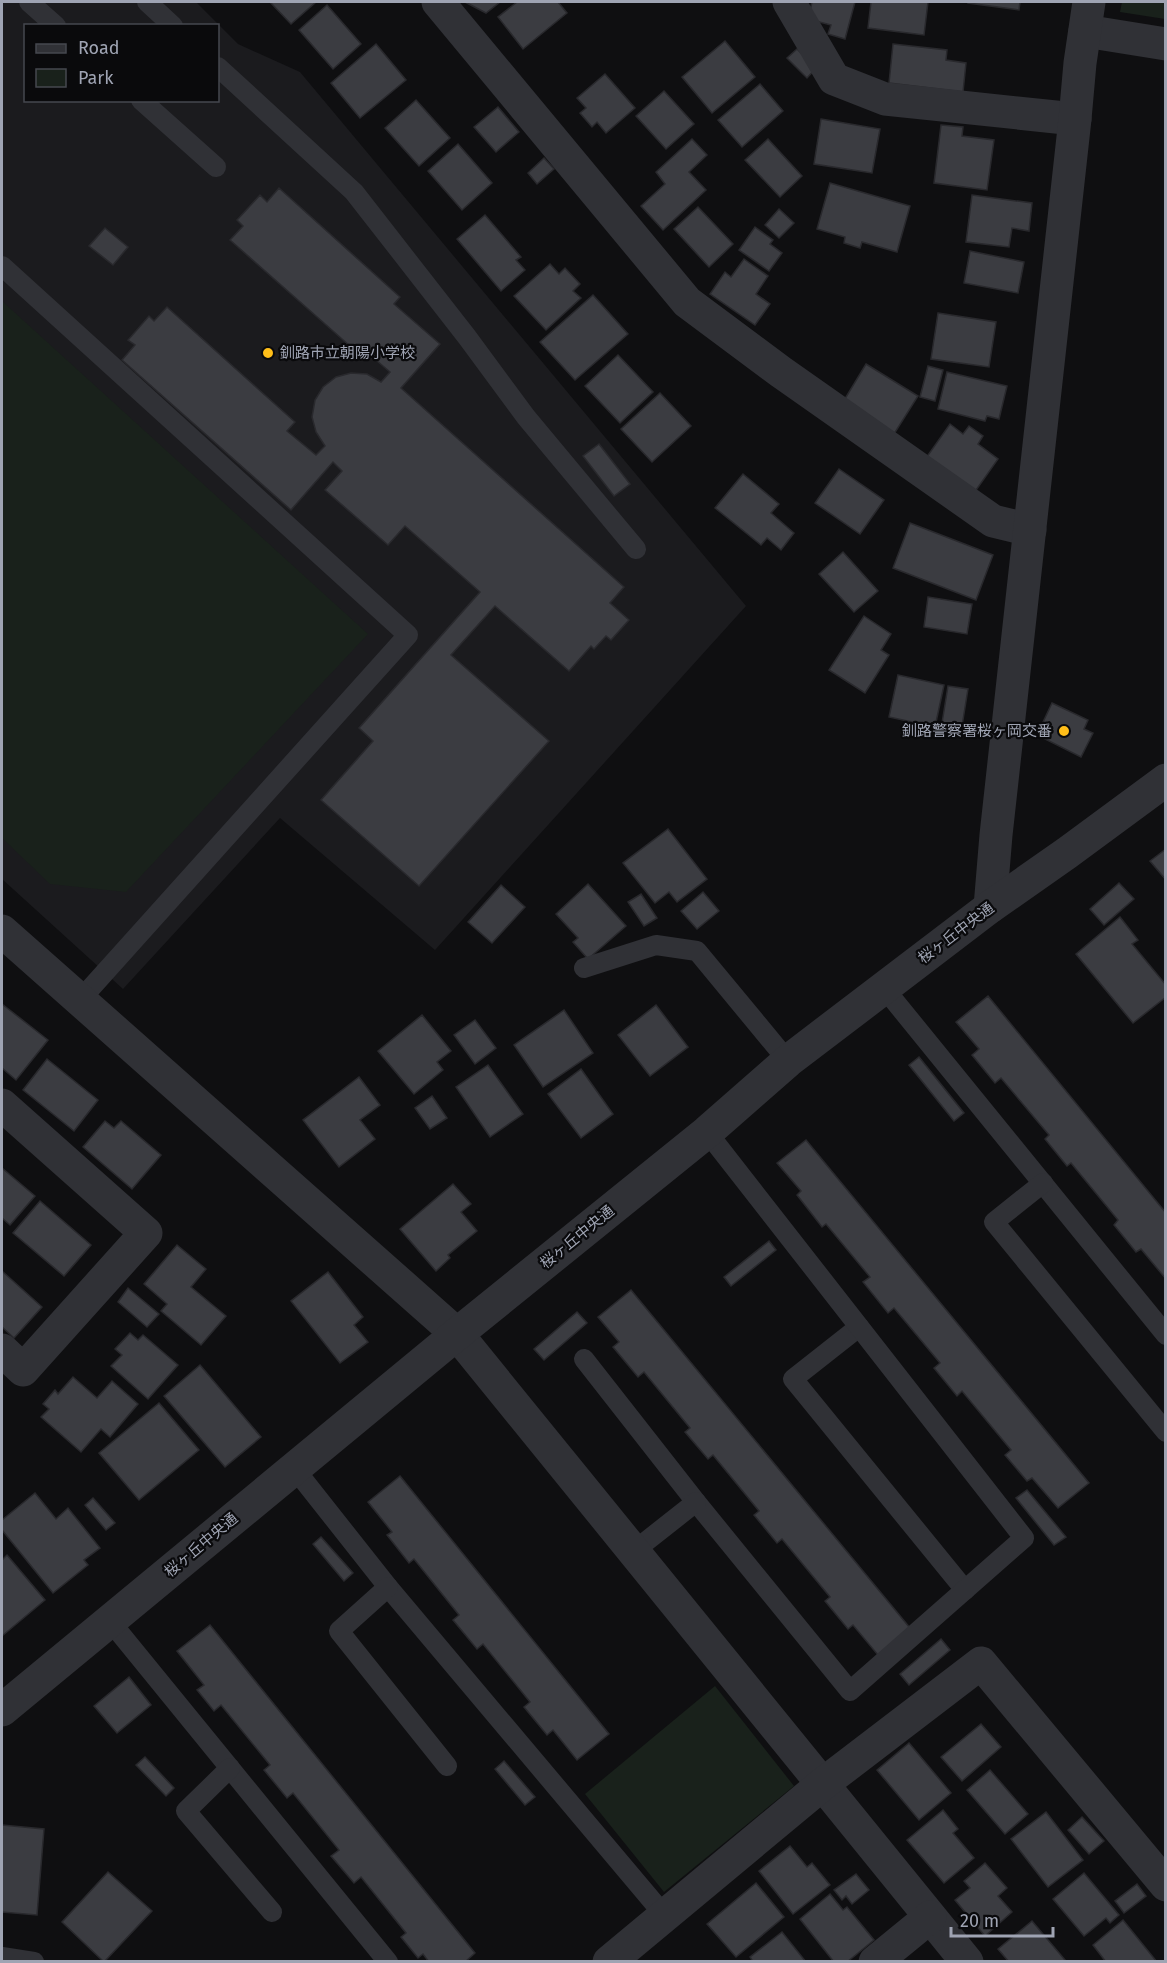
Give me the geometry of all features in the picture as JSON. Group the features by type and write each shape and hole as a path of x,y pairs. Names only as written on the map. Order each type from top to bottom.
{"street":[{"path":"438,2 687,302 781,372 993,520 1030,530"},
{"path":"789,2 834,79 885,99 1076,120"},
{"path":"990,907 996,835 1076,120 1080,63 1087,16 1166,44"},
{"name":"桜ヶ丘中央通","path":"2,1710 457,1334 707,1132 788,1061 990,907 1067,854 1166,780"},
{"path":"3,935 80,1000 457,1334 824,1783 967,1962"},
{"path":"2,1105 146,1233 23,1370 2,1350"},
{"path":"609,1962 824,1783 981,1662 1166,1885"},
{"path":"875,1962 930,1917"}],"lane":[{"path":"29,2 54,24"},
{"path":"147,2 171,24"},
{"path":"219,67 354,192 526,417 636,549"},
{"path":"143,102 216,167"},
{"path":"2,266 408,635 80,1000"},
{"path":"584,968 656,945 697,951 788,1061"},
{"path":"884,988 1166,1335"},
{"path":"584,1359 696,1502 850,1691 1024,1538 707,1132"},
{"path":"1042,1183 994,1222 1166,1432"},
{"path":"859,1327 793,1379 964,1590"},
{"path":"294,1468 388,1587 665,1916"},
{"path":"634,1551 696,1502"},
{"path":"388,1587 339,1631 447,1766"},
{"path":"110,1621 388,1962"},
{"path":"230,1768 186,1810 272,1912"},
{"path":"2,1957 34,1962"}],"shaded area":[{"name":"釧路市立朝陽小学校","path":"2,2 196,2 218,24 24,24 24,102 219,102 219,25 238,44 300,72 746,606 435,950 280,818 123,989 2,879"}],"green space":[{"path":"1122,2 1165,2 1165,19 1120,12"},
{"path":"2,301 368,634 126,892 50,884 2,838"},
{"path":"715,1686 794,1786 664,1892 585,1794"}],"building":[{"path":"270,2 316,2 291,24"},
{"path":"465,2 500,2 486,13"},
{"path":"517,2 558,2 567,13 523,49 498,17"},
{"path":"812,2 855,2 845,39 828,34 831,25 808,19"},
{"path":"871,2 928,2 924,35 868,28"},
{"path":"968,2 1020,2 1019,10"},
{"path":"327,5 361,44 333,69 299,30"},
{"path":"725,41 755,77 712,113 682,77"},
{"path":"376,44 406,80 360,118 331,83"},
{"path":"893,44 947,50 946,60 966,63 963,92 889,83"},
{"path":"797,49 816,68 807,78 787,58"},
{"path":"605,74 635,108 606,133 597,122 592,127 580,113 586,108 577,98"},
{"path":"760,84 783,111 742,147 718,120"},
{"path":"664,91 694,124 666,149 636,116"},
{"path":"416,100 450,138 419,166 385,128"},
{"path":"498,107 519,132 496,152 474,127"},
{"path":"821,119 880,129 872,173 814,164"},
{"path":"941,125 963,127 962,136 994,140 987,190 934,183"},
{"path":"692,139 707,155 689,172 706,190 663,230 641,206 665,184 656,172"},
{"path":"768,139 802,176 780,197 745,160"},
{"path":"458,144 492,183 462,210 428,171"},
{"path":"544,158 554,169 537,184 528,173"},
{"path":"830,183 910,206 897,252 862,242 860,248 844,243 845,237 817,229"},
{"path":"279,188 400,297 394,304 440,344 401,388 624,587 610,603 629,620 611,640 606,636 594,649 591,646 569,671 495,606 451,655 549,741 419,886 321,800 373,741 359,728 480,592 405,526 388,545 325,490 342,471 333,462 291,510 122,360 135,345 128,340 149,316 154,321 167,307 295,422 287,431 316,455 325,446 316,432 312,417 315,400 323,387 336,377 351,373 367,374 381,382 390,372 363,349 359,354 230,240 243,226 237,220 260,195 267,202"},
{"path":"972,195 1032,203 1029,231 1012,228 1009,247 966,242"},
{"path":"698,207 733,244 709,267 674,229"},
{"path":"779,209 794,223 779,238 765,225"},
{"path":"485,215 521,257 516,260 525,270 501,291 457,239"},
{"path":"755,227 773,240 770,244 782,253 769,271 739,250"},
{"path":"105,228 128,247 113,265 89,246"},
{"path":"970,251 1024,262 1018,293 964,283"},
{"path":"744,259 768,276 756,294 770,304 755,325 710,294 725,272 731,277"},
{"path":"550,264 559,274 565,268 580,284 573,291 581,298 546,330 514,296"},
{"path":"593,295 628,334 575,380 540,342"},
{"path":"938,313 996,322 989,367 931,359"},
{"path":"618,355 653,392 620,423 585,386"},
{"path":"866,364 918,396 894,434 843,402"},
{"path":"928,366 943,370 935,401 920,397"},
{"path":"947,372 1007,386 999,419 987,416 985,421 938,409"},
{"path":"660,393 691,426 652,462 621,429"},
{"path":"950,424 963,434 969,426 983,436 978,444 998,459 974,493 926,458"},
{"path":"599,444 630,484 614,496 583,456"},
{"path":"839,469 884,500 860,534 815,503"},
{"path":"743,474 779,504 771,513 794,533 781,550 767,538 761,545 715,508"},
{"path":"910,523 993,555 976,600 893,568"},
{"path":"843,552 878,591 854,612 819,574"},
{"path":"928,597 972,604 967,634 924,627"},
{"path":"864,616 891,634 881,650 889,655 865,693 829,670"},
{"path":"898,675 944,685 935,727 889,717"},
{"path":"948,686 968,689 962,726 942,723"},
{"name":"釧路警察署桜ヶ岡交番","path":"1052,703 1088,720 1084,729 1093,733 1081,757 1037,735"},
{"path":"668,829 707,879 677,902 669,892 655,903 623,863"},
{"path":"1166,849 1166,880 1150,861"},
{"path":"1119,883 1134,899 1104,925 1090,909"},
{"path":"588,884 626,926 588,959 573,942 578,938 556,914"},
{"path":"501,885 525,907 492,943 468,922"},
{"path":"703,892 719,911 697,929 681,911"},
{"path":"641,894 657,918 644,926 628,902"},
{"path":"1120,917 1138,940 1132,944 1166,985 1166,997 1133,1023 1076,954"},
{"path":"988,996 1166,1213 1166,1279 1141,1249 1136,1252 1114,1225 1118,1220 1071,1163 1067,1166 1045,1139 1049,1135 1001,1078 995,1083 972,1055 979,1049 956,1022"},
{"path":"2,1004 48,1040 16,1080 2,1068"},
{"path":"656,1005 688,1047 650,1076 618,1035"},
{"path":"564,1010 593,1053 543,1087 514,1045"},
{"path":"422,1015 451,1051 437,1062 443,1070 414,1094 378,1051"},
{"path":"475,1020 496,1048 475,1064 454,1035"},
{"path":"919,1057 964,1113 954,1121 909,1065"},
{"path":"47,1059 98,1100 74,1131 23,1090"},
{"path":"488,1065 523,1114 490,1137 456,1087"},
{"path":"581,1069 613,1114 581,1138 548,1094"},
{"path":"359,1077 380,1105 360,1120 375,1139 339,1167 303,1120"},
{"path":"432,1096 447,1118 430,1129 415,1108"},
{"path":"105,1121 114,1128 121,1121 161,1155 132,1189 83,1147"},
{"path":"806,1140 1089,1483 1058,1508 1032,1478 1027,1481 1005,1455 1011,1450 962,1391 957,1396 934,1368 940,1363 894,1308 888,1313 863,1282 870,1277 826,1224 822,1227 797,1195 801,1191 777,1163"},
{"path":"2,1168 35,1196 10,1225 2,1218"},
{"path":"453,1184 471,1204 461,1212 477,1231 448,1255 450,1258 436,1271 400,1229"},
{"path":"40,1201 91,1245 64,1276 13,1233"},
{"path":"769,1241 776,1250 731,1286 724,1277"},
{"path":"177,1245 206,1269 191,1287 226,1316 201,1345 161,1311 167,1304 144,1284"},
{"path":"2,1271 42,1307 14,1338 2,1327"},
{"path":"328,1272 363,1317 354,1325 368,1342 340,1363 291,1301"},
{"path":"128,1288 159,1314 147,1327 118,1302"},
{"path":"631,1290 910,1628 878,1655 853,1625 848,1629 825,1601 830,1597 782,1539 777,1543 754,1515 759,1511 713,1455 708,1459 685,1432 690,1428 644,1372 638,1377 613,1347 619,1342 598,1317"},
{"path":"577,1312 587,1323 544,1360 534,1349"},
{"path":"130,1333 138,1340 143,1335 178,1365 148,1399 111,1366 122,1355 115,1349"},
{"path":"200,1365 261,1437 225,1467 164,1396"},
{"path":"73,1377 97,1398 112,1381 138,1404 110,1437 101,1429 81,1452 41,1417 49,1409 43,1404 55,1390 58,1394"},
{"path":"159,1403 199,1450 139,1500 99,1453"},
{"path":"400,1476 609,1734 577,1760 553,1730 547,1735 524,1707 530,1702 483,1644 477,1649 453,1620 459,1615 414,1559 409,1563 387,1535 392,1532 368,1502"},
{"path":"1027,1490 1066,1537 1054,1545 1016,1498"},
{"path":"35,1493 56,1519 68,1508 100,1548 84,1560 88,1565 53,1593 2,1530 2,1520"},
{"path":"93,1498 115,1523 106,1530 85,1505"},
{"path":"321,1537 353,1573 344,1581 313,1544"},
{"path":"7,1555 45,1600 2,1636 2,1560"},
{"path":"210,1625 475,1953 465,1962 429,1962 423,1954 418,1958 401,1937 406,1933 361,1877 354,1883 331,1856 339,1850 293,1793 287,1798 264,1770 270,1765 221,1705 214,1711 197,1690 204,1685 177,1651"},
{"path":"941,1639 950,1650 909,1685 900,1674"},
{"path":"129,1677 151,1705 117,1733 94,1706"},
{"path":"981,1724 1001,1747 962,1781 941,1757"},
{"path":"909,1743 951,1793 919,1820 877,1770"},
{"path":"145,1757 174,1788 166,1796 136,1765"},
{"path":"504,1761 535,1797 525,1805 495,1769"},
{"path":"990,1770 1028,1814 1005,1834 967,1790"},
{"path":"943,1810 958,1829 953,1833 974,1858 944,1883 907,1840"},
{"path":"1046,1812 1083,1860 1048,1887 1011,1839"},
{"path":"1082,1817 1104,1841 1089,1854 1068,1830"},
{"path":"2,1825 44,1829 37,1915 2,1912"},
{"path":"790,1846 807,1867 812,1863 830,1885 793,1914 759,1871"},
{"path":"985,1863 1007,1888 998,1896 1012,1912 985,1936 955,1900 970,1888 964,1881"},
{"path":"108,1872 152,1911 104,1962 62,1922"},
{"path":"1084,1873 1119,1915 1110,1923 1106,1918 1084,1936 1053,1899"},
{"path":"856,1874 869,1890 852,1904 846,1896 842,1900 834,1890"},
{"path":"756,1883 784,1917 736,1957 707,1924"},
{"path":"1137,1884 1146,1896 1124,1913 1115,1901"},
{"path":"830,1894 843,1910 847,1907 874,1940 847,1962 834,1962 800,1919"},
{"path":"1123,1920 1157,1962 1106,1962 1093,1945"},
{"path":"1032,1921 1065,1960 1063,1962 1009,1962 998,1949"},
{"path":"782,1932 806,1962 753,1962 750,1957"}],"place":[{"name":"釧路市立朝陽小学校","path":"268,353"},
{"name":"釧路警察署桜ヶ岡交番","path":"1064,731"}]}
